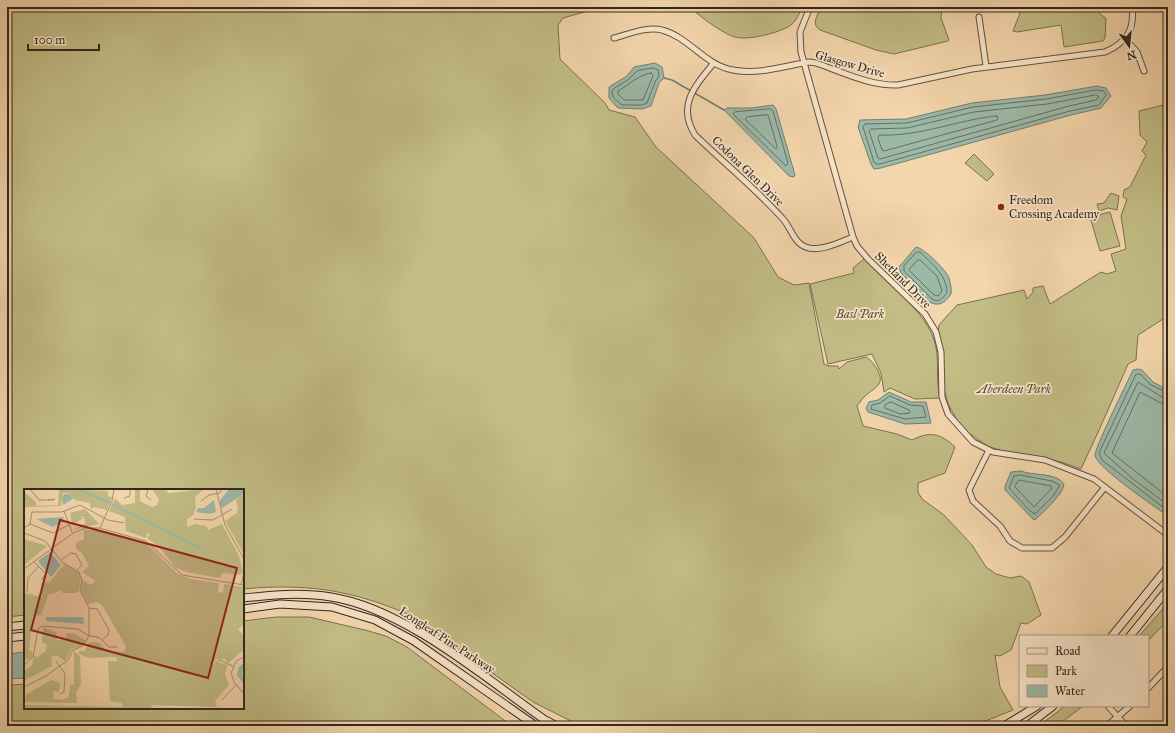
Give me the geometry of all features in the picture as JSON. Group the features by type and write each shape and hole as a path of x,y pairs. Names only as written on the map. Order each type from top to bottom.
{"main road":[{"path":"1113,635 1168,567"},
{"path":"1131,635 1168,589"},
{"name":"Longleaf Pine Parkway","path":"244,598 285,594 304,594 332,597 368,606 396,618 450,652 545,720 557,726"},
{"name":"Longleaf Pine Parkway","path":"244,609 280,604 332,607 375,620 414,641 536,726"},
{"path":"7,627 24,625"},
{"path":"7,638 24,636"},
{"path":"1004,726 1035,707"},
{"path":"1030,724 1032,718 1047,707"},
{"path":"1030,724 1052,707"}],"street":[{"name":"Shetland Drive","path":"810,7 800,32 801,52 853,237 857,246 868,259 925,314 936,332 941,352 942,397 948,414 972,442 989,450 1045,460 1094,479 1168,535"},
{"path":"1132,7 1132,22 1126,39 1137,52 1144,71"},
{"path":"979,16 986,66"},
{"name":"Glasgow Drive","path":"614,38 651,29 662,30 674,35 713,64 733,70 750,72 804,63 816,63 886,86 898,86 986,66 1105,52 1126,39"},
{"name":"Codona Glen Drive","path":"713,64 701,78 687,102 686,115 689,125 695,135 785,221 792,235 800,244 809,248 825,247 853,237"},
{"path":"989,450 971,484 969,490 971,496 973,501 1000,526 1010,541 1022,548 1052,548 1065,537 1105,487"},
{"path":"1149,687 1168,667"},
{"path":"1109,707 1126,726"},
{"path":"1107,726 1129,707"}],"green space":[{"path":"7,7 602,7 563,18 558,25 560,59 605,103 609,110 635,117 656,147 754,238 778,277 794,285 809,283 824,364 829,366 838,366 839,369 847,362 866,357 874,364 879,374 880,382 876,388 865,396 857,406 863,426 897,434 912,440 924,435 940,436 955,447 945,473 918,483 918,492 922,499 944,515 972,545 986,567 996,574 1010,578 1021,576 1029,582 1041,615 1027,624 1021,623 1011,650 1000,656 995,655 1000,687 1013,710 973,726 581,726 533,702 412,616 390,607 349,594 329,590 288,587 244,589 244,489 24,489 24,615 7,617"},
{"path":"689,7 802,7 795,21 786,28 762,36 738,38 720,30"},
{"path":"821,7 942,7 941,18 949,40 894,54 876,50 817,28 815,22"},
{"path":"1018,7 1096,7 1100,14 1106,18 1105,38 1103,41 1064,47 1061,25 1017,32 1013,31 1020,13"},
{"name":"Aberdeen Park","path":"1168,104 1168,225 1164,224 1163,232 1168,247 1168,316 1138,335 1136,360 1128,364 1081,469 1061,462 1006,452 987,446 966,431 958,422 948,404 943,384 943,356 938,333 939,325 957,305 1024,290 1027,299 1033,292 1033,288 1043,286 1050,304 1101,272 1107,274 1116,271 1111,254 1126,249 1121,216 1127,199 1123,197 1124,190 1130,187 1146,155 1142,151 1147,142 1140,135 1139,111"},
{"path":"974,154 994,174 987,181 965,163"},
{"path":"1111,193 1119,196 1117,210 1108,208 1099,211 1097,204 1104,203"},
{"path":"1110,212 1120,246 1100,251 1090,217"},
{"name":"Basl Park","path":"864,259 905,298 924,320 931,331 936,350 940,398 915,399 890,388 884,392 881,373 872,354 828,364 810,284 854,273 853,268"},
{"path":"1168,603 1168,619 1166,622 1149,640 1149,635 1140,635"},
{"path":"276,617 309,617 386,636 407,647 512,726 7,726 7,687 10,685 24,684 24,709 244,709 244,621"},
{"path":"1064,707 1082,707 1057,726 1039,726"}],"water":[{"path":"655,63 662,67 664,78 659,83 651,106 642,109 618,108 609,98 609,87 627,76 634,67"},
{"path":"1097,86 1106,88 1111,96 1101,108 881,168 874,169 871,164 858,127 860,120 906,119 972,103 1045,95"},
{"path":"773,105 776,109 795,175 794,177 789,176 724,110 727,108 751,108"},
{"path":"916,247 920,248 934,260 944,270 949,278 951,294 942,303 936,304 929,302 901,273 899,267"},
{"path":"1133,370 1142,370 1153,382 1168,390 1168,516 1107,470 1095,456 1105,429"},
{"path":"889,392 911,402 926,402 931,423 905,424 868,412 866,408 869,402 878,400"},
{"path":"1021,471 1050,476 1060,480 1064,484 1057,498 1034,520 1005,490 1005,486 1011,472"},
{"path":"24,652 24,678 7,679 7,654"}],"waterway":[{"path":"664,78 672,80 724,110"}],"place":[{"name":"Freedom Crossing Academy","path":"1001,207"}]}
